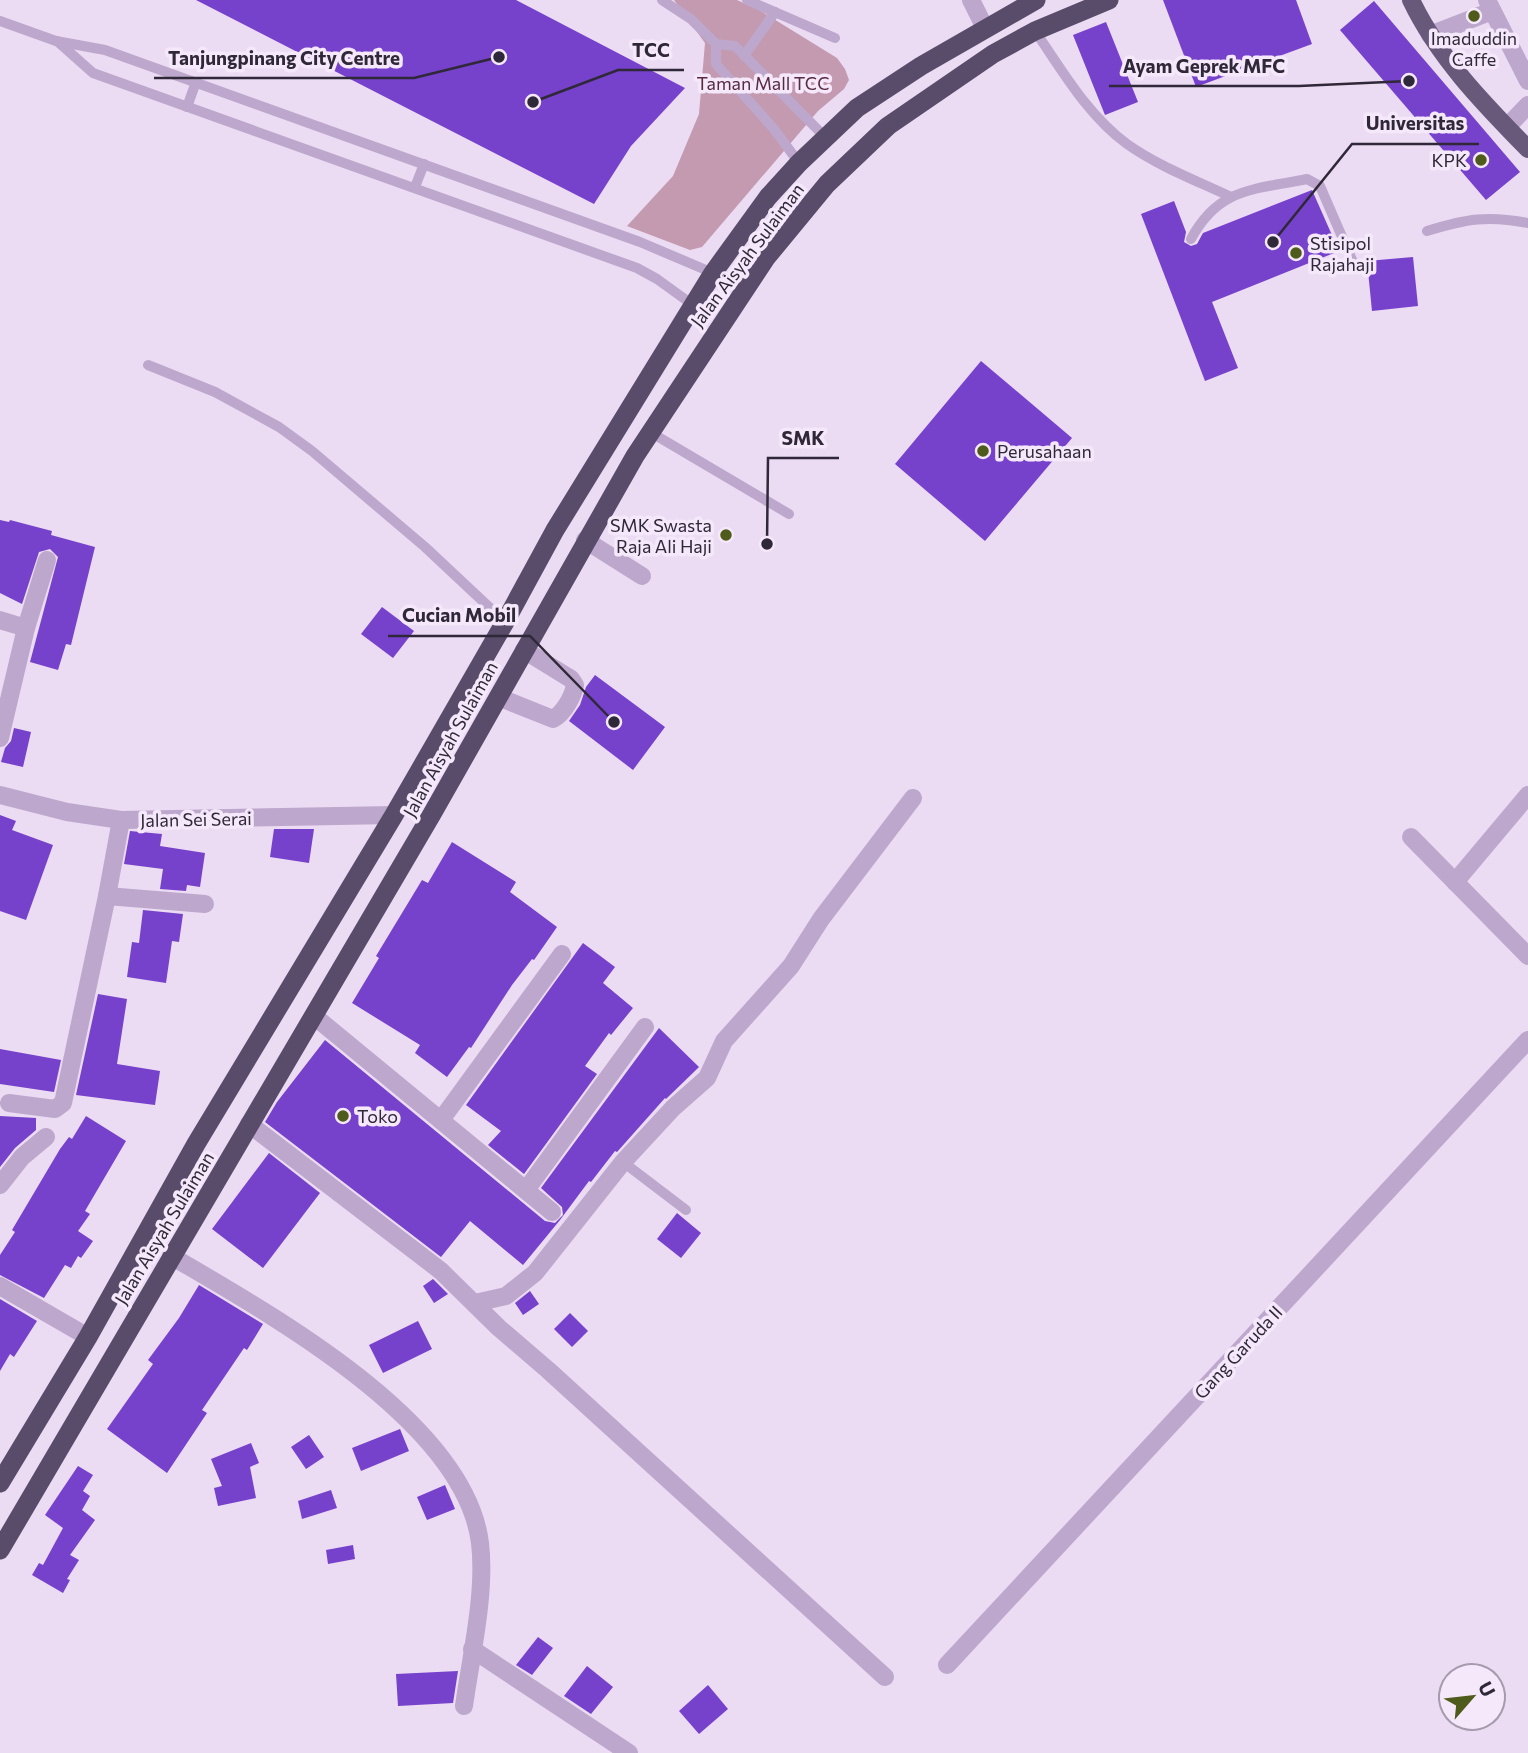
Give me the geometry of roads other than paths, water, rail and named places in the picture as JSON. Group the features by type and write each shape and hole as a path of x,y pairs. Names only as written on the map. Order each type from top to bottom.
{"highway":[{"name":"Jalan Aisyah Sulaiman","path":"0,1550 314,1016 585,540 649,432 759,269 827,184 888,126 918,103 993,54 1035,31 1110,0"},
{"name":"Jalan Aisyah Sulaiman","path":"0,1483 88,1337 196,1144 394,815 555,530 713,273 768,197 799,163 858,108 1028,2"},
{"path":"610,442 635,456"}],"main road":[{"path":"1411,1 1430,35 1459,74 1528,149"}],"street":[{"path":"971,0 985,27"},
{"path":"1430,35 1489,6 1528,81"},
{"path":"1507,127 1528,105"},
{"path":"585,540 642,576"},
{"path":"0,738 26,628 47,560"},
{"path":"0,620 26,628"},
{"path":"498,697 552,719 561,713 574,691 575,685 571,679 524,650"},
{"name":"Jalan Sei Serai","path":"0,795 67,812 121,820 394,815"},
{"path":"1455,882 1528,795"},
{"path":"475,1303 498,1299 526,1283 623,1162 673,1108 706,1078 724,1041 791,966 821,919 913,798"},
{"path":"9,1103 55,1109 63,1103 121,820"},
{"path":"1411,837 1528,956"},
{"path":"107,896 205,904"},
{"path":"441,1120 562,954"},
{"path":"314,1016 552,1212"},
{"path":"526,1190 645,1027"},
{"name":"Gang Garuda II","path":"947,1665 1528,1040"},
{"path":"248,1125 441,1271 499,1328 885,1677"},
{"path":"0,1185 22,1157 46,1137"},
{"path":"171,1256 285,1324 374,1389 405,1417 456,1478 474,1515 480,1540 481,1584 464,1706"},
{"path":"0,1286 88,1337"},
{"path":"472,1649 629,1753"}],"lane":[{"path":"662,0 691,19 716,44 735,46 825,138"},
{"path":"747,0 835,38"},
{"path":"744,56 775,12"},
{"path":"0,22 56,41 105,50 196,82 640,242 713,273"},
{"path":"1035,31 1084,101 1111,131 1146,156 1229,196"},
{"path":"56,41 93,74 637,268 693,305"},
{"path":"716,44 716,64 774,129 799,163"},
{"path":"187,107 196,82"},
{"path":"415,187 424,163"},
{"path":"1191,239 1211,209 1229,196 1307,178 1320,186 1353,262"},
{"path":"1427,231 1474,219 1496,217 1528,223"},
{"path":"148,365 215,392 279,427 425,547 505,622"},
{"path":"649,432 789,514"},
{"path":"623,1162 686,1210"}],"place":[{"name":"Imaduddin Caffe","path":"1474,16"},
{"name":"Tanjungpinang City Centre","path":"499,57"},
{"name":"Ayam Geprek MFC","path":"1409,81"},
{"name":"TCC","path":"533,102"},
{"name":"KPK","path":"1481,160"},
{"name":"Universitas","path":"1273,242"},
{"name":"Stisipol Rajahaji","path":"1296,253"},
{"name":"Perusahaan","path":"983,451"},
{"name":"SMK Swasta Raja Ali Haji","path":"726,535"},
{"name":"SMK","path":"767,544"},
{"name":"Cucian Mobil","path":"614,722"},
{"name":"Toko","path":"343,1116"}],"park label":[{"name":"Taman Mall TCC","path":"763,83"}]}
